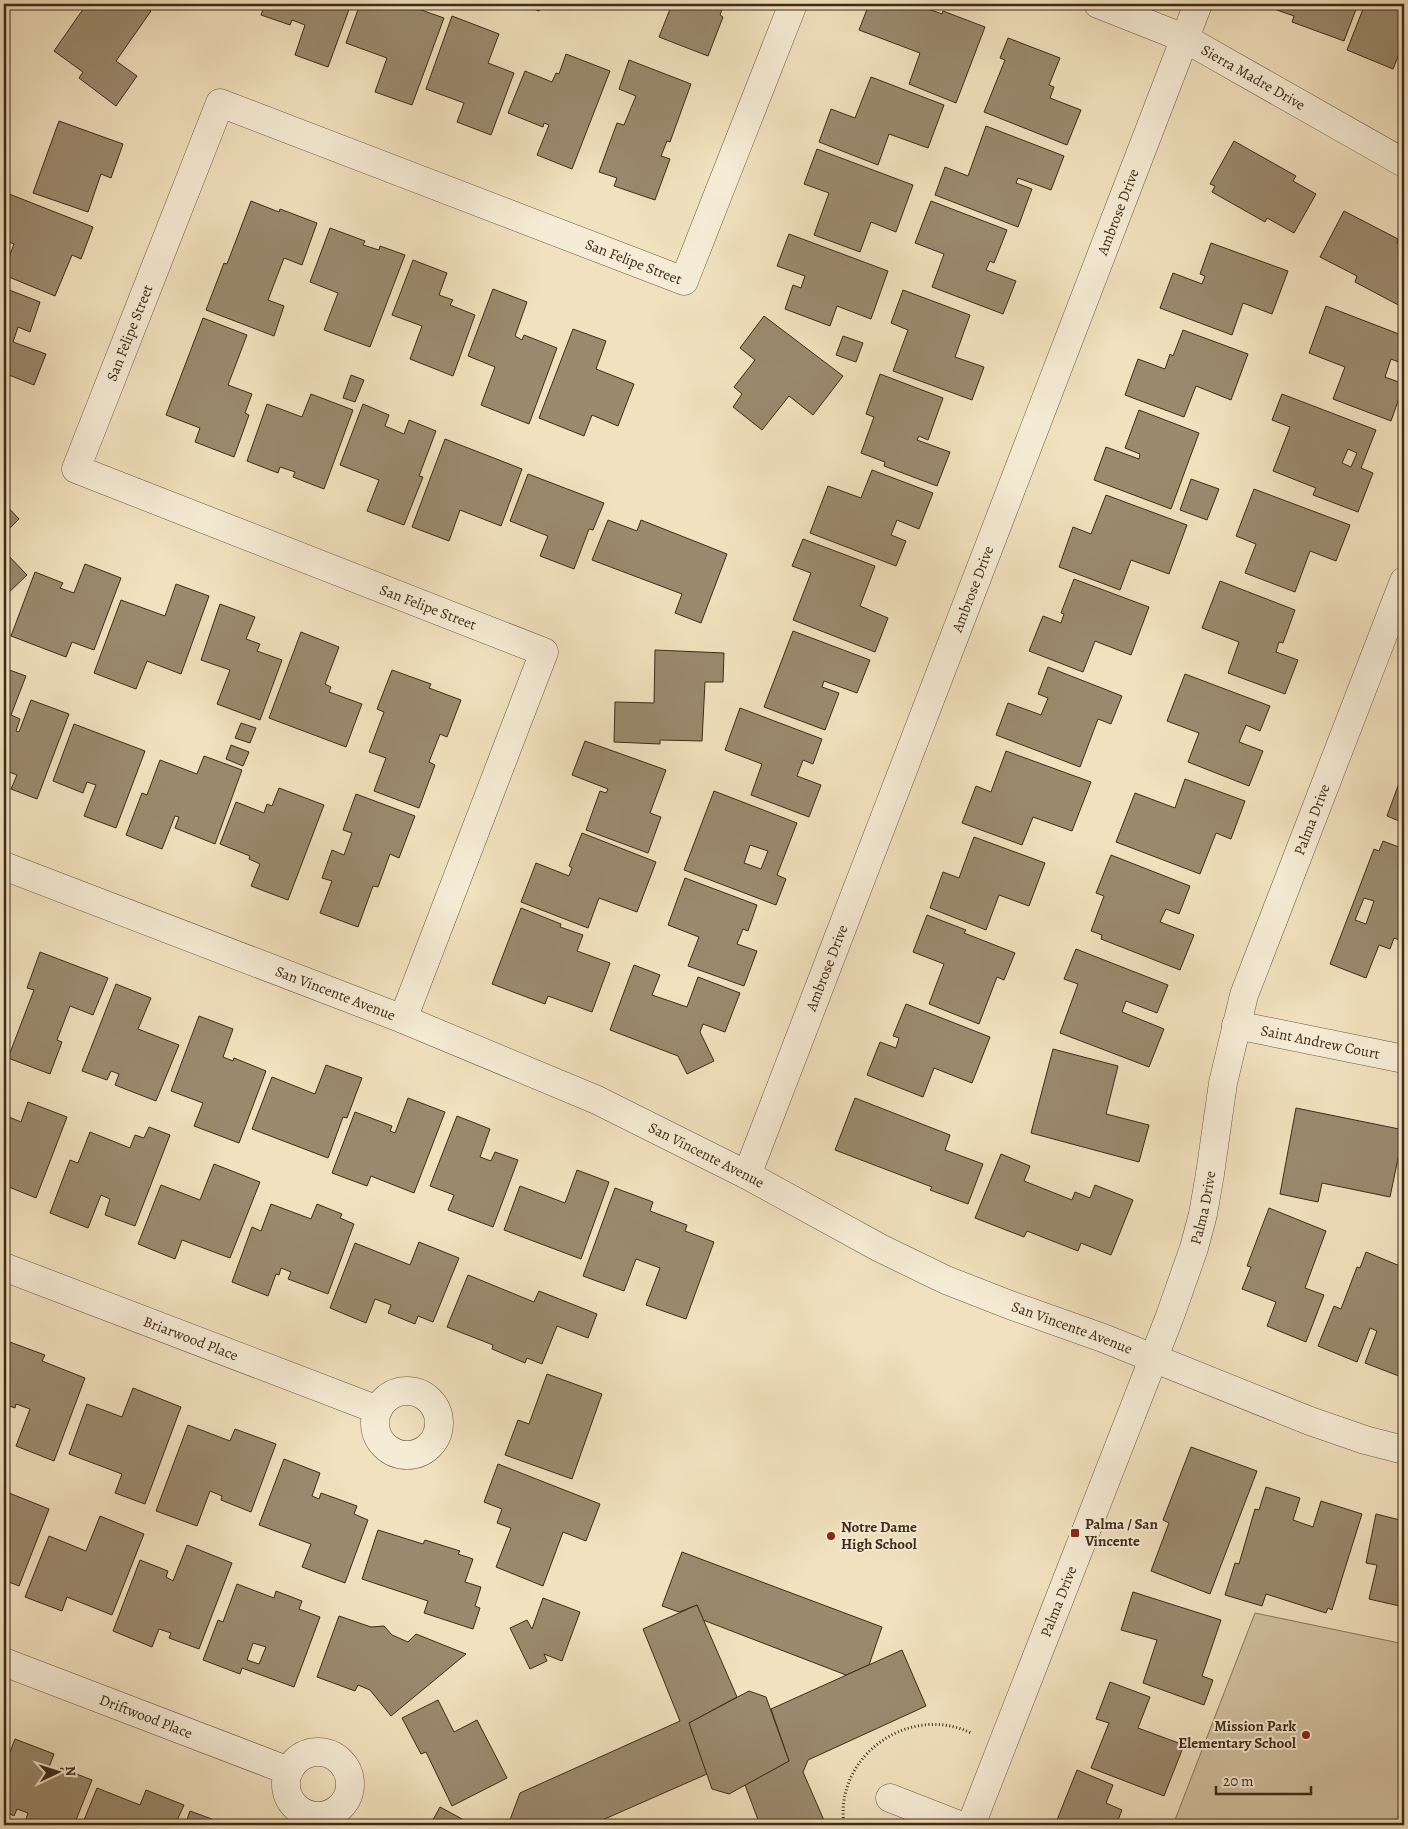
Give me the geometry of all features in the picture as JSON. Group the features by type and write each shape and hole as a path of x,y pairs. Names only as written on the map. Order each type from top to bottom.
{"street":[{"name":"San Felipe Street","path":"403,1019 544,652 76,469 220,103 684,281 793,4"},
{"name":"Sierra Madre Drive","path":"1098,4 1184,38 1404,163"},
{"name":"Ambrose Drive","path":"747,1174 1198,4"},
{"name":"Palma Drive","path":"971,1825 1170,1316 1191,1256 1210,1174 1222,1083 1236,1024 1248,986 1402,591"},
{"name":"San Vincente Avenue","path":"4,866 403,1019 597,1100 747,1174 880,1248 946,1280 1153,1358 1310,1421 1365,1440 1404,1450"},
{"name":"Saint Andrew Court","path":"1236,1024 1404,1059"},
{"name":"Briarwood Place","path":"4,1267 378,1410"},
{"name":"Driftwood Place","path":"4,1662 289,1771"},
{"path":"890,1798 959,1825"}],"path":[{"path":"844,1825 842,1814 847,1787 859,1762 878,1742 902,1729 931,1724 960,1728 971,1733"}],"shaded area":[{"name":"Mission Park Elementary School","path":"1255,1613 1404,1644 1404,1825 1173,1825"}],"building":[{"path":"85,4 141,4 151,11 116,61 137,76 116,106 79,78 83,72 54,51"},
{"path":"265,4 351,4 328,67 295,55 305,25 292,20 290,25 261,15"},
{"path":"360,4 404,4 444,18 412,105 375,92 387,58 346,43"},
{"path":"521,4 542,4 539,11"},
{"path":"672,4 724,4 720,15 723,17 708,56 659,37"},
{"path":"869,4 901,4 909,7 909,4 915,4 942,14 943,11 985,27 956,103 909,84 920,53 859,30"},
{"path":"1272,4 1358,4 1344,41 1292,22 1294,16 1271,8"},
{"path":"1365,4 1404,4 1404,41 1393,69 1347,50"},
{"path":"452,16 499,34 488,63 514,73 491,135 457,122 464,103 426,89"},
{"path":"1008,38 1060,58 1049,85 1054,87 1050,98 1081,110 1067,145 984,112 1005,60 1000,58"},
{"path":"566,54 610,71 572,169 537,155 549,125 544,123 543,127 508,113 525,71 552,82 556,73 559,74"},
{"path":"629,60 691,84 670,142 667,141 661,156 670,159 655,200 614,186 617,178 599,172 617,123 624,125 636,96 619,89"},
{"path":"871,77 944,105 928,148 889,134 878,165 819,142 831,109 855,118"},
{"path":"59,121 123,144 111,178 101,174 88,212 33,193"},
{"path":"986,126 1064,156 1051,190 1018,178 1016,183 1032,189 1018,227 935,195 945,167 968,176"},
{"path":"1234,141 1296,176 1293,181 1316,194 1294,233 1267,218 1265,222 1212,192 1215,186 1210,184"},
{"path":"817,149 913,185 896,232 871,222 860,252 814,235 829,193 804,184"},
{"path":"4,192 93,227 81,259 72,255 55,296 4,275 4,270 14,244 4,240"},
{"path":"251,201 279,212 280,209 317,223 302,265 284,258 268,300 284,306 274,336 206,310 224,263 227,264"},
{"path":"931,201 1007,230 994,263 990,261 986,270 1016,281 1003,314 932,287 944,254 915,243"},
{"path":"1344,211 1398,239 1397,243 1404,247 1404,308 1355,282 1357,276 1320,257"},
{"path":"330,228 365,241 363,245 379,250 380,246 405,255 370,347 324,330 338,293 310,282"},
{"path":"789,234 888,271 871,319 837,306 830,326 785,309 793,285 801,288 805,276 777,266"},
{"path":"1211,243 1288,271 1272,314 1243,303 1232,335 1160,308 1173,273 1202,284 1205,276 1200,274"},
{"path":"413,260 447,273 439,295 453,300 450,305 475,315 453,376 410,359 422,326 392,315"},
{"path":"4,288 40,302 30,332 18,327 13,342 46,354 34,385 4,373"},
{"path":"493,289 527,302 515,336 522,340 524,335 557,348 529,424 481,405 495,367 468,356"},
{"path":"903,290 970,315 955,357 984,367 972,400 893,371 908,330 891,323"},
{"path":"1326,306 1404,336 1404,364 1391,359 1385,377 1404,384 1391,421 1333,399 1345,367 1309,353"},
{"path":"764,316 843,376 813,415 789,396 762,430 733,407 742,394 734,387 755,360 740,348"},
{"path":"203,318 247,335 228,385 252,394 245,413 249,415 234,457 195,442 200,428 166,415"},
{"path":"573,329 606,341 596,369 634,384 618,426 592,415 584,436 539,418"},
{"path":"1183,330 1248,354 1231,400 1196,386 1184,417 1125,395 1138,359 1165,369 1170,354 1173,356"},
{"path":"843,336 863,343 856,362 836,355"},
{"path":"880,374 943,398 928,440 919,436 917,440 950,452 937,486 884,466 885,462 861,453 874,417 866,414"},
{"path":"351,375 364,380 355,402 343,398"},
{"path":"311,394 353,410 324,489 293,477 295,472 280,467 278,473 247,461 267,404 302,417"},
{"path":"1282,394 1376,430 1361,468 1373,473 1358,512 1313,495 1316,488 1273,471 1290,427 1272,420","holes":["1348,449 1357,453 1351,467 1342,463"]},
{"path":"363,404 389,415 385,426 404,434 409,420 436,431 419,476 423,477 404,525 367,511 379,480 340,465"},
{"path":"1139,410 1199,433 1171,509 1094,480 1106,447 1139,459 1140,454 1125,448"},
{"path":"445,439 522,469 501,526 460,510 449,541 412,527"},
{"path":"872,470 933,493 919,529 897,520 891,535 906,541 896,566 810,533 828,486 861,498"},
{"path":"528,474 604,503 593,530 589,529 574,569 540,556 548,536 510,521"},
{"path":"1191,479 1219,489 1207,520 1180,510"},
{"path":"1254,489 1350,525 1336,561 1310,551 1295,592 1245,573 1256,544 1236,536"},
{"path":"1106,495 1187,525 1169,574 1131,560 1120,590 1059,567 1073,527 1091,534"},
{"path":"4,503 19,519 4,534"},
{"path":"608,520 637,531 641,520 727,554 701,623 675,613 682,594 592,560"},
{"path":"803,539 875,566 860,606 888,618 875,652 793,620 811,573 792,566"},
{"path":"4,551 27,575 4,597"},
{"path":"85,564 121,578 94,650 72,642 66,657 11,636 35,572 63,583 60,588 74,593"},
{"path":"1074,579 1149,607 1131,655 1095,641 1083,672 1029,651 1043,616 1061,623 1064,614 1061,613"},
{"path":"1220,581 1295,610 1283,643 1279,642 1276,652 1298,660 1285,694 1228,673 1239,642 1202,628"},
{"path":"176,584 209,596 181,674 147,661 136,689 94,673 121,600 165,616"},
{"path":"220,604 255,617 246,639 260,644 257,651 282,660 260,720 217,704 230,670 201,660"},
{"path":"793,631 870,660 857,693 824,681 822,687 839,693 825,730 764,707"},
{"path":"301,632 339,647 325,684 331,687 329,692 362,704 346,747 269,718"},
{"path":"655,650 724,653 723,682 705,682 702,741 660,740 660,744 614,742 615,702 654,703"},
{"path":"1048,667 1122,696 1111,724 1098,719 1080,767 996,735 1008,703 1041,715 1048,698 1038,694"},
{"path":"4,668 26,676 11,715 20,719 16,731 19,732 31,700 69,714 37,799 11,789 17,775 4,770"},
{"path":"392,670 431,684 429,688 461,700 447,737 440,734 429,762 435,765 419,808 374,791 386,758 369,752 384,712 377,709"},
{"path":"1185,674 1270,706 1260,731 1246,725 1239,742 1263,751 1249,786 1188,762 1199,733 1167,721"},
{"path":"740,708 822,739 813,764 803,760 797,776 821,785 809,817 751,795 762,764 725,750"},
{"path":"241,723 256,728 250,743 235,738"},
{"path":"74,724 145,751 116,828 84,816 96,785 87,782 83,793 53,781"},
{"path":"585,741 666,770 650,813 661,817 648,853 586,830 600,791 606,793 608,789 572,775"},
{"path":"231,745 249,752 243,766 226,759"},
{"path":"1006,751 1091,782 1072,831 1033,817 1022,845 962,823 976,786 991,792"},
{"path":"204,756 242,770 215,844 175,828 179,817 175,816 162,849 126,835 142,793 147,795 160,760 197,774"},
{"path":"1402,775 1404,776 1404,823 1387,816"},
{"path":"1185,779 1245,801 1231,839 1216,833 1200,874 1116,842 1135,793 1175,808"},
{"path":"279,788 324,805 288,900 251,886 260,864 249,859 250,856 220,844 236,802 264,813 267,804 272,806"},
{"path":"714,791 797,823 777,875 786,879 776,905 684,870","holes":["750,845 768,851 761,869 744,863"]},
{"path":"356,794 415,816 399,858 390,854 378,887 373,886 358,927 320,913 332,881 322,878 332,850 344,855 352,833 343,830"},
{"path":"582,833 656,862 637,912 599,898 588,928 521,902 536,863 569,876 572,868 569,866"},
{"path":"974,837 1045,863 1029,906 999,895 986,930 930,908 943,872 959,878"},
{"path":"1383,841 1404,849 1404,942 1394,938 1390,949 1379,945 1366,978 1330,964 1374,849 1379,851","holes":["1364,898 1374,901 1366,924 1355,920"]},
{"path":"1111,855 1190,886 1179,914 1166,909 1160,922 1194,935 1180,970 1101,939 1102,935 1091,931 1104,896 1096,893"},
{"path":"685,878 757,905 748,931 743,929 737,944 757,951 744,986 688,966 699,937 668,925"},
{"path":"521,908 561,924 560,927 583,935 577,951 610,963 592,1012 548,996 545,1004 492,984"},
{"path":"927,915 966,930 964,933 1015,953 1004,980 997,977 979,1024 929,1004 944,964 913,952"},
{"path":"1076,949 1168,985 1157,1013 1126,1001 1122,1012 1164,1029 1149,1067 1060,1033 1078,984 1064,979"},
{"path":"40,952 108,978 93,1015 70,1006 57,1040 62,1042 50,1074 8,1058 34,990 27,988"},
{"path":"634,965 660,975 652,995 687,1007 698,977 740,993 725,1032 703,1024 700,1032 714,1061 687,1074 678,1056 610,1030"},
{"path":"116,984 151,998 138,1029 179,1045 156,1101 115,1085 119,1074 111,1071 107,1080 82,1071"},
{"path":"906,1004 990,1037 972,1083 934,1068 923,1097 867,1075 880,1042 896,1048 899,1038 893,1036"},
{"path":"199,1016 233,1029 223,1057 233,1061 234,1058 266,1071 239,1143 194,1126 203,1103 171,1091"},
{"path":"1053,1049 1118,1066 1106,1114 1149,1125 1139,1162 1031,1133"},
{"path":"326,1065 362,1078 347,1118 343,1117 328,1158 252,1129 272,1077 315,1094"},
{"path":"408,1098 445,1112 414,1193 371,1176 367,1186 332,1173 355,1112 392,1126 390,1131 395,1133"},
{"path":"855,1098 950,1135 945,1150 983,1164 968,1204 930,1190 932,1187 835,1150"},
{"path":"28,1102 67,1117 36,1198 4,1185 4,1115 21,1122"},
{"path":"1296,1108 1404,1130 1390,1197 1322,1183 1318,1202 1280,1194"},
{"path":"457,1116 490,1129 480,1157 491,1161 495,1152 518,1160 493,1227 448,1210 454,1195 430,1186"},
{"path":"149,1127 170,1135 135,1226 105,1215 110,1199 101,1195 88,1228 50,1213 70,1160 78,1163 90,1132 130,1148 135,1135 144,1138"},
{"path":"1001,1154 1030,1166 1024,1181 1072,1200 1075,1192 1090,1198 1095,1185 1133,1200 1111,1255 1081,1243 1078,1251 1027,1231 1024,1237 975,1218"},
{"path":"214,1164 260,1182 230,1258 182,1240 175,1259 138,1244 161,1185 200,1200"},
{"path":"577,1170 609,1182 581,1259 504,1230 520,1186 565,1203"},
{"path":"615,1188 653,1202 650,1211 687,1225 685,1231 714,1242 686,1319 646,1305 660,1268 636,1259 624,1291 583,1276"},
{"path":"271,1204 311,1219 317,1204 342,1214 340,1218 354,1224 328,1294 288,1279 291,1272 281,1268 279,1275 276,1274 268,1296 232,1282 252,1227 261,1231"},
{"path":"1404,1206 1404,1235 1399,1234"},
{"path":"1269,1208 1326,1231 1305,1288 1324,1295 1306,1342 1267,1326 1276,1302 1242,1289 1251,1267 1247,1266"},
{"path":"419,1242 459,1258 433,1322 418,1316 415,1324 388,1313 391,1305 375,1299 366,1323 330,1308 355,1243 410,1265"},
{"path":"1366,1252 1400,1266 1401,1263 1404,1264 1404,1378 1365,1363 1377,1331 1370,1328 1357,1362 1318,1346 1334,1306 1341,1309 1357,1267 1360,1268"},
{"path":"468,1275 534,1302 539,1291 597,1314 588,1338 557,1326 542,1364 527,1358 525,1363 492,1349 493,1345 447,1327"},
{"path":"7,1341 45,1355 42,1361 85,1378 54,1461 16,1446 30,1409 16,1404 15,1408 4,1404 4,1350"},
{"path":"547,1374 602,1394 572,1479 505,1455 518,1420 529,1424"},
{"path":"133,1388 181,1407 145,1504 115,1493 122,1474 69,1454 87,1404 122,1417"},
{"path":"188,1425 230,1441 235,1429 276,1444 251,1512 221,1500 222,1496 210,1491 197,1526 156,1511"},
{"path":"1191,1447 1257,1471 1210,1594 1151,1571 1169,1523 1163,1520"},
{"path":"284,1459 320,1473 312,1496 319,1499 321,1493 357,1506 354,1514 368,1520 345,1583 302,1567 311,1544 259,1525"},
{"path":"498,1464 600,1504 586,1541 563,1532 543,1586 496,1567 511,1528 497,1523 502,1509 484,1502"},
{"path":"1266,1487 1300,1498 1293,1520 1313,1527 1321,1501 1362,1514 1332,1610 1328,1608 1326,1613 1266,1594 1262,1606 1225,1595 1235,1563 1239,1564 1255,1509 1259,1510"},
{"path":"9,1493 49,1509 19,1586 4,1580 4,1507"},
{"path":"1376,1514 1404,1521 1404,1607 1369,1599 1377,1565 1366,1563"},
{"path":"100,1516 144,1534 112,1615 67,1597 62,1611 25,1597 49,1536 86,1551"},
{"path":"378,1530 423,1544 425,1540 460,1551 458,1554 473,1559 465,1582 481,1587 475,1606 480,1608 473,1629 424,1613 428,1601 362,1579"},
{"path":"187,1545 232,1563 199,1649 169,1638 171,1633 159,1629 152,1647 113,1631 140,1560 168,1571 166,1577 173,1581"},
{"path":"682,1552 882,1627 869,1665 846,1675 703,1620 697,1605 679,1612 662,1606"},
{"path":"237,1584 274,1598 276,1591 302,1601 299,1609 320,1617 294,1687 242,1668 240,1674 203,1660 218,1620 223,1622","holes":["253,1643 266,1647 259,1664 247,1660"]},
{"path":"1133,1592 1221,1620 1202,1676 1213,1680 1204,1705 1143,1683 1157,1640 1121,1630"},
{"path":"543,1598 580,1612 562,1661 544,1654 547,1661 530,1669 510,1628 527,1620 532,1629"},
{"path":"697,1605 737,1697 689,1723 707,1774 591,1825 508,1825 520,1793 680,1721 643,1629"},
{"path":"339,1616 371,1627 384,1626 392,1635 408,1642 416,1634 466,1654 391,1716 370,1690 358,1685 355,1691 317,1677"},
{"path":"902,1650 926,1706 808,1760 803,1772 826,1825 760,1825 745,1785 789,1761 771,1709"},
{"path":"1110,1682 1150,1697 1138,1728 1184,1745 1164,1796 1091,1768 1109,1723 1096,1719"},
{"path":"749,1691 766,1697 789,1761 729,1794 712,1789 689,1723"},
{"path":"438,1700 454,1732 477,1720 507,1778 452,1806 426,1752 421,1754 402,1718"},
{"path":"15,1739 54,1754 49,1767 59,1771 61,1768 92,1780 74,1825 24,1825 28,1813 17,1809 14,1816 4,1811 4,1768"},
{"path":"1077,1770 1113,1785 1106,1803 1122,1810 1116,1825 1055,1825"},
{"path":"97,1788 140,1805 146,1790 184,1805 175,1825 82,1825"},
{"path":"440,1807 473,1825 430,1825"},
{"path":"190,1811 228,1825 185,1825"}],"place":[{"name":"Palma / San Vincente","path":"1075,1533"},
{"name":"Notre Dame High School","path":"831,1536"},
{"name":"Mission Park Elementary School","path":"1306,1735"}]}
